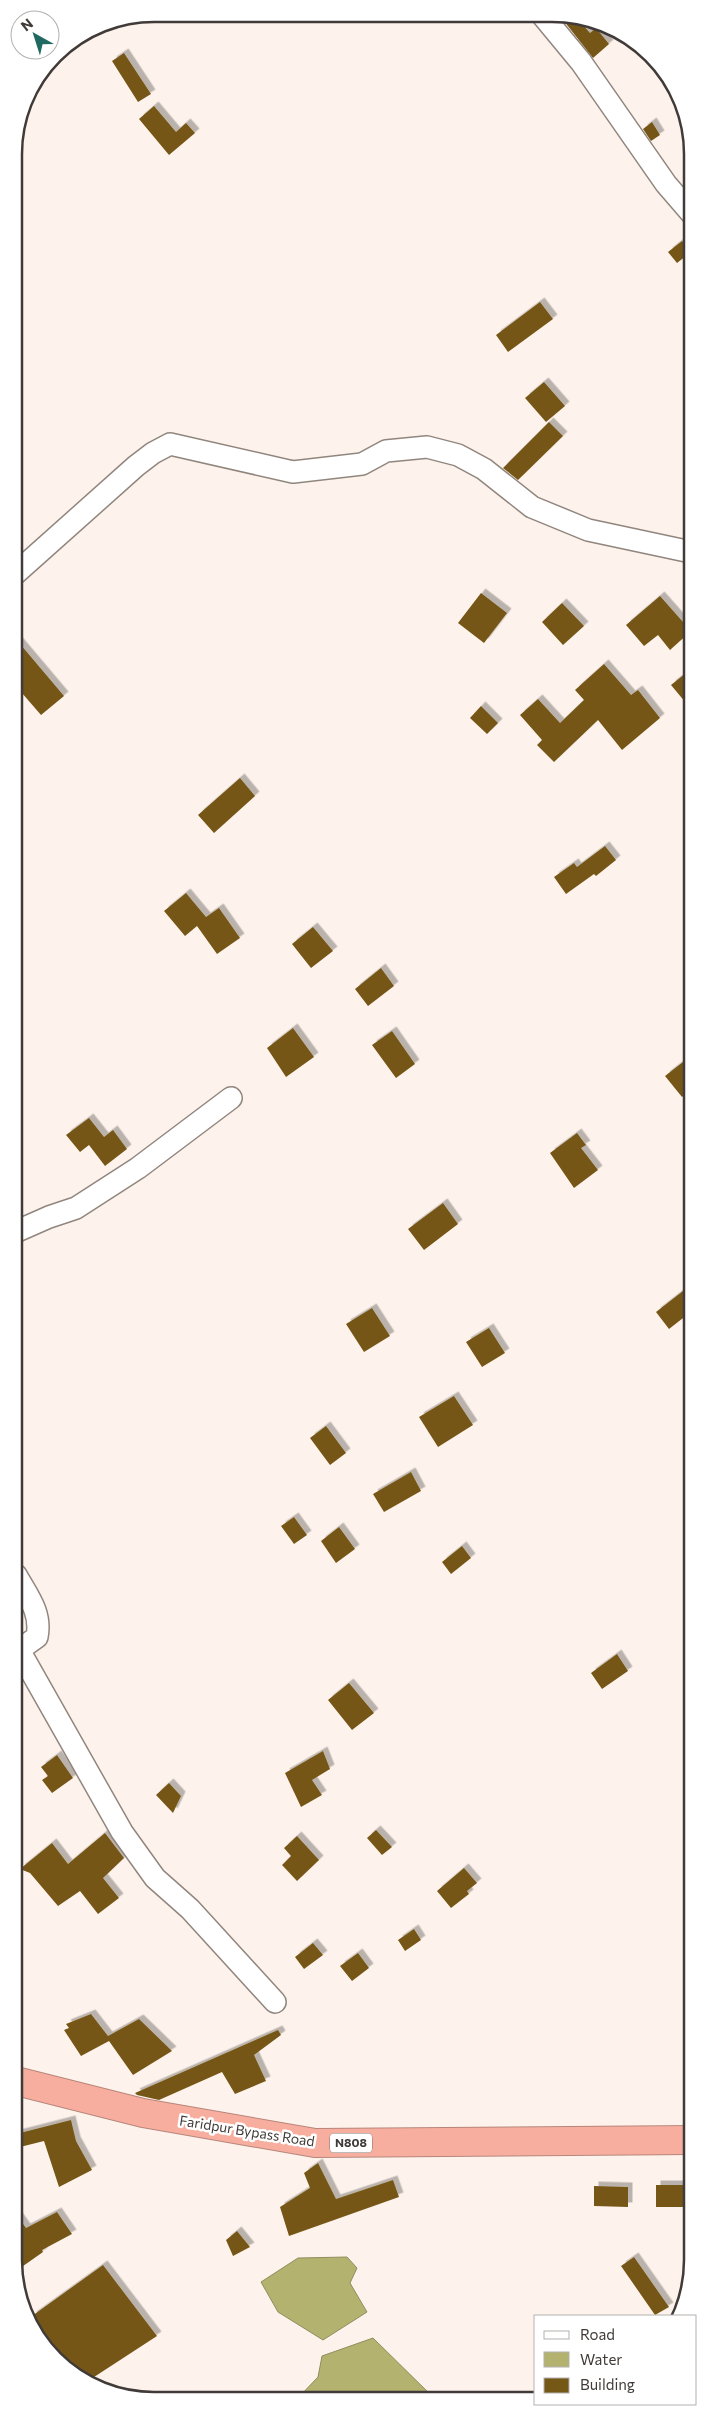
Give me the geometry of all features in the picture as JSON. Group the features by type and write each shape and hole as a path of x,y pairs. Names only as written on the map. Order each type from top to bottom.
{"highway":[{"name":"Faridpur Bypass Road","path":"22,2083 143,2113 315,2143 684,2140"}],"street":[{"path":"548,22 581,62 666,184 684,205"},
{"path":"23,566 136,466 153,453 170,444 293,472 362,464 386,450 426,448 458,455 484,469 532,507 588,530 684,551"},
{"path":"22,1229 76,1208 138,1168 231,1098"},
{"path":"22,1586 38,1614 40,1626 38,1637 22,1648"},
{"path":"22,1658 122,1832 155,1878 190,1908 275,2002"}],"water":[{"path":"347,2257 357,2268 350,2283 367,2312 323,2340 278,2312 261,2282 298,2258"},
{"path":"373,2338 428,2392 304,2392 318,2377 322,2356"}],"building":[{"path":"566,24 585,27 590,33 594,30 599,31 609,44 593,58"},
{"path":"124,53 151,94 138,102 112,61"},
{"path":"154,106 176,132 186,123 195,133 169,155 139,119"},
{"path":"652,122 660,135 651,141 643,129"},
{"path":"682,241 684,243 684,258 677,263 668,252"},
{"path":"540,302 553,319 508,352 496,335"},
{"path":"544,382 565,406 546,422 525,398"},
{"path":"549,422 563,436 518,480 503,468"},
{"path":"481,593 507,613 484,643 458,623"},
{"path":"660,596 684,623 684,637 670,650 658,635 644,646 626,625"},
{"path":"562,603 584,626 563,645 542,622"},
{"path":"23,647 64,696 41,715 23,694"},
{"path":"604,664 631,695 638,690 660,718 622,750 598,720 554,762 537,745 542,740 520,715 538,699 560,723 584,700 575,690"},
{"path":"684,675 684,701 671,685"},
{"path":"481,706 498,723 487,734 470,718"},
{"path":"240,778 255,796 214,833 198,815"},
{"path":"605,846 616,860 596,876 594,874 566,894 554,877 574,863 577,867"},
{"path":"186,893 206,917 219,908 240,938 217,954 197,926 185,936 164,911"},
{"path":"313,927 333,951 311,968 292,944"},
{"path":"381,968 394,986 368,1006 355,989"},
{"path":"293,1028 314,1057 286,1077 267,1048"},
{"path":"392,1031 415,1064 396,1078 372,1045"},
{"path":"684,1061 684,1095 682,1097 665,1076"},
{"path":"89,1118 104,1137 113,1130 127,1149 105,1166 89,1145 80,1152 66,1135"},
{"path":"577,1133 586,1145 581,1148 598,1170 574,1188 550,1153"},
{"path":"443,1203 458,1224 424,1250 408,1229"},
{"path":"683,1291 684,1292 684,1317 669,1329 656,1312"},
{"path":"372,1308 390,1336 364,1352 346,1324"},
{"path":"489,1328 505,1353 482,1367 466,1342"},
{"path":"454,1396 473,1425 438,1447 419,1417"},
{"path":"326,1426 346,1453 330,1465 310,1438"},
{"path":"411,1472 421,1491 384,1512 373,1494"},
{"path":"294,1517 307,1535 294,1544 281,1526"},
{"path":"339,1527 355,1549 336,1563 321,1541"},
{"path":"462,1546 471,1558 451,1574 442,1562"},
{"path":"617,1654 628,1671 602,1689 591,1673"},
{"path":"349,1683 374,1713 352,1730 328,1700"},
{"path":"323,1751 330,1769 312,1780 322,1795 301,1807 285,1773"},
{"path":"57,1755 73,1778 52,1793 42,1780 48,1776 41,1767"},
{"path":"169,1783 181,1796 173,1813 156,1795"},
{"path":"376,1830 392,1847 382,1855 367,1838"},
{"path":"105,1833 124,1858 103,1878 119,1898 98,1914 80,1891 58,1906 30,1873 22,1870 22,1867 52,1843 68,1864"},
{"path":"297,1836 319,1860 297,1881 282,1865 291,1856 284,1848"},
{"path":"464,1868 477,1883 467,1891 469,1894 451,1908 437,1891"},
{"path":"414,1929 421,1940 405,1951 398,1940"},
{"path":"313,1943 323,1955 304,1969 295,1957"},
{"path":"358,1953 369,1968 352,1981 340,1966"},
{"path":"91,2014 108,2036 139,2019 172,2051 133,2075 109,2041 81,2056 64,2030 69,2028 66,2024"},
{"path":"278,2030 281,2035 254,2055 266,2081 235,2094 222,2072 159,2100 135,2093"},
{"path":"71,2120 76,2141 92,2170 59,2187 44,2141 22,2146 22,2132"},
{"path":"318,2163 336,2199 393,2180 399,2197 289,2236 280,2207 310,2188 304,2173"},
{"path":"656,2185 684,2185 684,2207 656,2207"},
{"path":"594,2186 628,2187 628,2207 594,2206"},
{"path":"57,2212 72,2234 42,2250 43,2252 23,2266 22,2222 26,2228"},
{"path":"237,2231 250,2247 233,2256 226,2240"},
{"path":"634,2257 669,2307 655,2315 621,2266"},
{"path":"103,2265 157,2336 93,2377 61,2354 40,2326 34,2314"}]}
